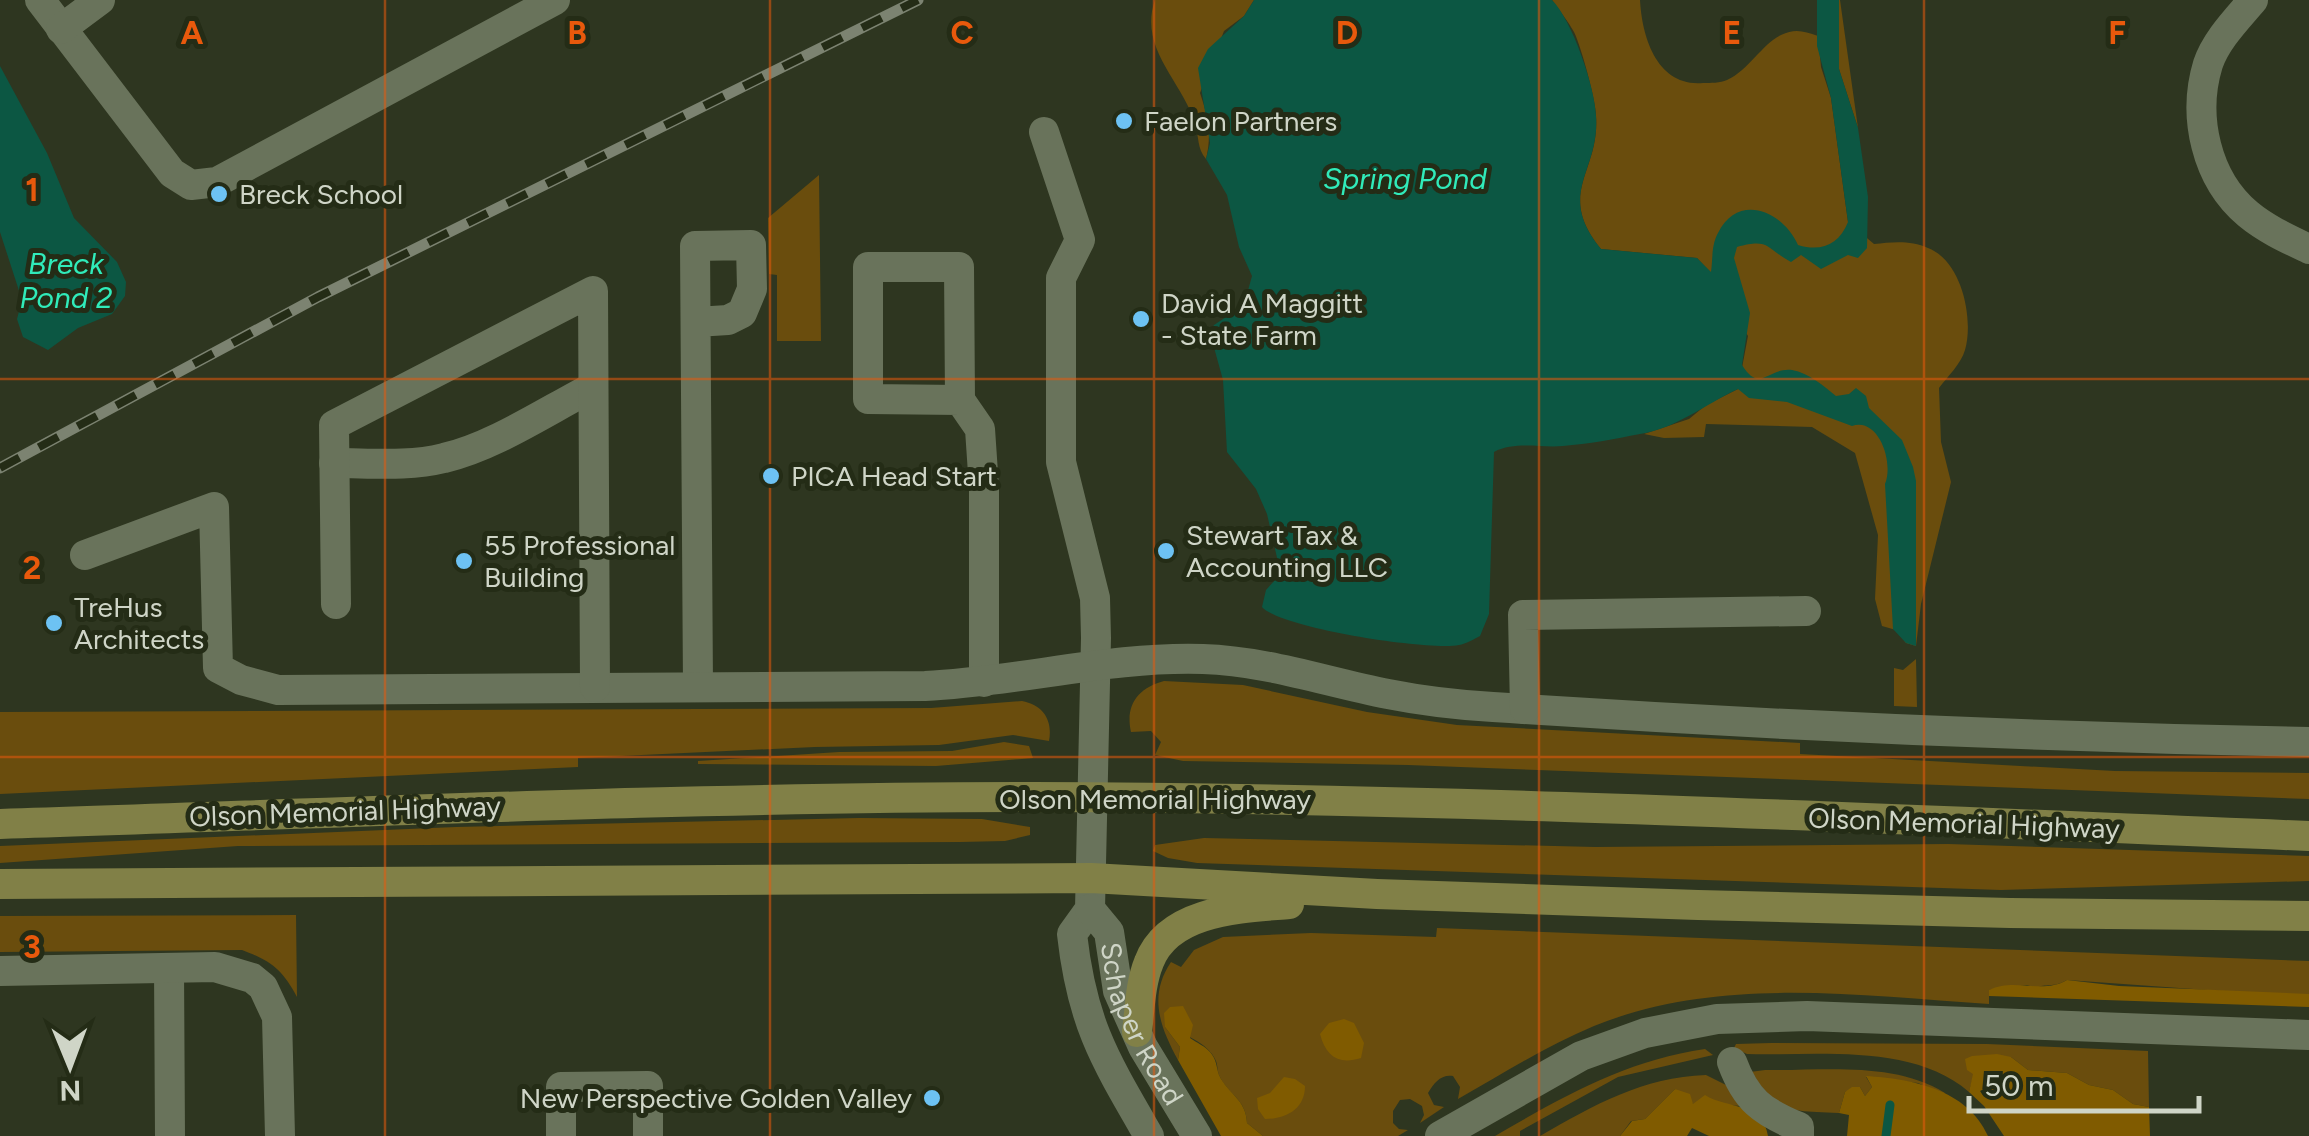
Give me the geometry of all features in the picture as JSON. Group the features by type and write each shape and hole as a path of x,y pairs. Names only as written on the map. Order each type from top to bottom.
{"main road":[{"name":"Olson Memorial Highway","path":"0,824 597,802 1094,798 1388,801 2309,836"},
{"path":"0,884 1091,878 1377,894 2010,913 2309,916"},
{"path":"1137,1032 1142,985 1150,957 1188,924 1210,914 1241,909 1377,894"}],"street":[{"path":"40,0 172,173 191,185 217,182 555,0"},
{"path":"61,29 100,0"},
{"path":"2252,0 2208,62 2202,121 2205,145 2232,200 2250,217 2309,249"},
{"name":"Schaper Road","path":"1044,132 1080,240 1062,278 1061,462 1094,598 1090,909 1072,934 1077,981 1101,1053 1149,1136"},
{"path":"960,400 868,399 868,267 959,267 960,400 980,428 984,488 984,682"},
{"path":"336,604 334,424 593,292 595,687"},
{"path":"696,322 698,686"},
{"path":"334,463 412,464 446,458 593,387"},
{"path":"86,555 214,506 218,668 241,680 278,690 925,686 984,682 1096,665 1201,659 1294,670 1388,694 1525,708 1937,729 2309,742"},
{"path":"1525,708 1524,615 1806,611"},
{"name":"Schaper Road","path":"1090,909 1109,932 1118,991 1137,1032 1197,1136"},
{"path":"0,971 215,967 236,971 264,987 277,1017 280,1136"},
{"path":"169,968 170,1136"},
{"path":"1440,1136 1581,1056 1645,1033 1717,1019 1807,1016 2309,1035"},
{"path":"1732,1062 1742,1090 1760,1108 1799,1127 1800,1136"},
{"path":"561,1136 561,1087 630,1086 648,1086 648,1136"}],"shaded area":[{"path":"1155,0 1254,0 1244,16 1224,31 1200,93 1208,126 1206,159 1189,108 1152,34"},
{"path":"1552,0 1640,0 1644,29 1655,57 1674,77 1687,82 1727,80 1786,33 1800,31 1818,36 1848,222 1874,244 1895,242 1928,248 1940,255 1957,278 1968,323 1965,350 1939,388 1941,442 1951,482 1921,604 1916,646 1906,643 1896,630 1882,626 1875,599 1878,535 1855,453 1812,427 1706,424 1704,437 1644,434 1689,419 1706,405 1738,389 1748,336 1711,273 1697,258 1601,249 1588,229 1580,197 1595,136 1595,109 1577,39"},
{"path":"1840,0 1858,128 1839,69"},
{"path":"819,175 821,341 777,341 777,275 769,274 768,218"},
{"path":"1916,659 1917,707 1894,706 1894,668 1903,670"},
{"path":"1164,681 1243,685 1367,712 1457,725 1800,743 1800,754 2115,771 2309,773 2309,799 1408,765 1183,761 1155,755 1161,742 1151,731 1131,732 1130,714 1136,699 1147,688"},
{"path":"1022,701 1036,706 1045,715 1049,741 1013,735 939,745 578,758 578,767 0,794 0,712 931,708"},
{"path":"1004,742 1029,746 1033,758 936,766 698,764 839,752 952,751"},
{"path":"982,819 1030,827 1030,835 1005,841 960,842 238,846 0,863 0,846 456,827"},
{"path":"1204,838 1595,847 1948,844 2309,856 2309,881 2001,890 1197,863 1153,851 1155,845"},
{"path":"296,915 297,997 275,967 242,950 0,952 0,916"},
{"path":"1437,928 2309,961 2309,994 2290,996 2067,980 2036,988 2027,985 1989,990 1989,1004 1789,993 1690,1000 1594,1026 1541,1051 1458,1099 1460,1087 1453,1076 1441,1078 1428,1093 1434,1105 1444,1107 1420,1123 1424,1115 1422,1106 1410,1099 1400,1100 1393,1111 1393,1123 1408,1130 1398,1136 1263,1136 1247,1123 1244,1108 1219,1075 1212,1054 1194,1040 1165,1027 1180,1047 1178,1060 1166,1036 1158,999 1171,962 1181,967 1194,950 1223,937 1311,933 1436,937"},
{"path":"2067,980 2309,994 2309,1007 1989,996 1989,990 1999,986 2048,986"},
{"path":"1183,1006 1193,1025 1190,1038 1212,1055 1223,1082 1240,1102 1247,1123 1263,1136 1221,1136 1178,1060 1180,1047 1165,1027 1164,1013 1170,1007"},
{"path":"1344,1019 1354,1023 1364,1043 1361,1058 1340,1060 1330,1054 1323,1042 1320,1034 1329,1023"},
{"path":"1736,1044 1987,1044 2148,1051 2149,1107 2133,1104 2113,1090 2089,1085 2067,1073 2028,1070 2011,1057 1974,1074 1969,1092 1946,1076 1893,1059 1864,1055 1747,1054 1734,1048"},
{"path":"1705,1049 1713,1055 1618,1077 1520,1131 1520,1136 1495,1136 1570,1094 1622,1071"},
{"path":"1997,1054 2011,1057 2028,1070 2067,1073 2089,1085 2113,1090 2133,1104 2149,1107 2150,1136 2004,1136 1984,1106 1969,1092 1973,1074 1967,1070 1965,1059"},
{"path":"1750,1072 1881,1072 1925,1083 1945,1093 1918,1083 1866,1077 1872,1087 1865,1096 1860,1087 1845,1092 1839,1113 1796,1110 1778,1103"},
{"path":"1706,1075 1726,1085 1746,1106 1693,1104 1675,1089 1645,1119 1631,1121 1620,1136 1540,1136 1640,1087"},
{"path":"1866,1076 1919,1084 1952,1097 1979,1120 1988,1136 1847,1136 1849,1115 1839,1113 1845,1092 1860,1087 1865,1096 1872,1087"},
{"path":"1284,1077 1305,1086 1302,1101 1287,1115 1265,1119 1257,1098 1270,1093"},
{"path":"1675,1089 1690,1094 1693,1104 1705,1095 1752,1112 1765,1125 1768,1136 1709,1136 1692,1128 1687,1136 1620,1136 1632,1121 1645,1119"}],"water":[{"name":"Spring Pond","path":"1254,0 1552,0 1574,38 1595,104 1595,135 1580,197 1588,230 1601,249 1697,258 1711,272 1716,238 1727,220 1737,213 1748,210 1771,215 1798,245 1806,247 1828,245 1840,236 1848,222 1831,98 1817,46 1817,0 1839,0 1839,69 1858,128 1868,197 1867,248 1858,258 1848,255 1821,269 1801,255 1791,262 1762,244 1737,247 1734,258 1750,313 1742,365 1759,379 1792,370 1816,380 1836,396 1856,388 1866,396 1869,408 1902,440 1916,481 1916,646 1906,643 1893,629 1887,465 1877,435 1862,425 1852,426 1787,402 1749,398 1738,389 1653,431 1582,444 1519,446 1494,452 1489,614 1480,636 1467,643 1418,645 1356,636 1296,623 1262,607 1266,590 1275,580 1278,562 1267,514 1256,489 1227,452 1223,380 1210,333 1214,325 1244,305 1252,276 1239,247 1227,195 1206,159 1210,143 1198,68 1208,49 1244,16"},
{"name":"Breck Pond 2","path":"0,66 47,153 74,218 117,262 126,282 125,296 112,314 78,328 48,350 23,337 17,319 22,300 0,232"}],"waterway":[{"path":"1886,1136 1890,1105"}],"railway":[{"path":"0,468 318,297 918,0"}],"place":[{"name":"Faelon Partners","path":"1124,121"},
{"name":"Breck School","path":"219,194"},
{"name":"David A Maggitt - State Farm","path":"1141,319"},
{"name":"PICA Head Start","path":"771,476"},
{"name":"Stewart Tax & Accounting LLC","path":"1166,551"},
{"name":"55 Professional Building","path":"464,561"},
{"name":"TreHus Architects","path":"54,623"},
{"name":"New Perspective Golden Valley","path":"932,1098"}]}
